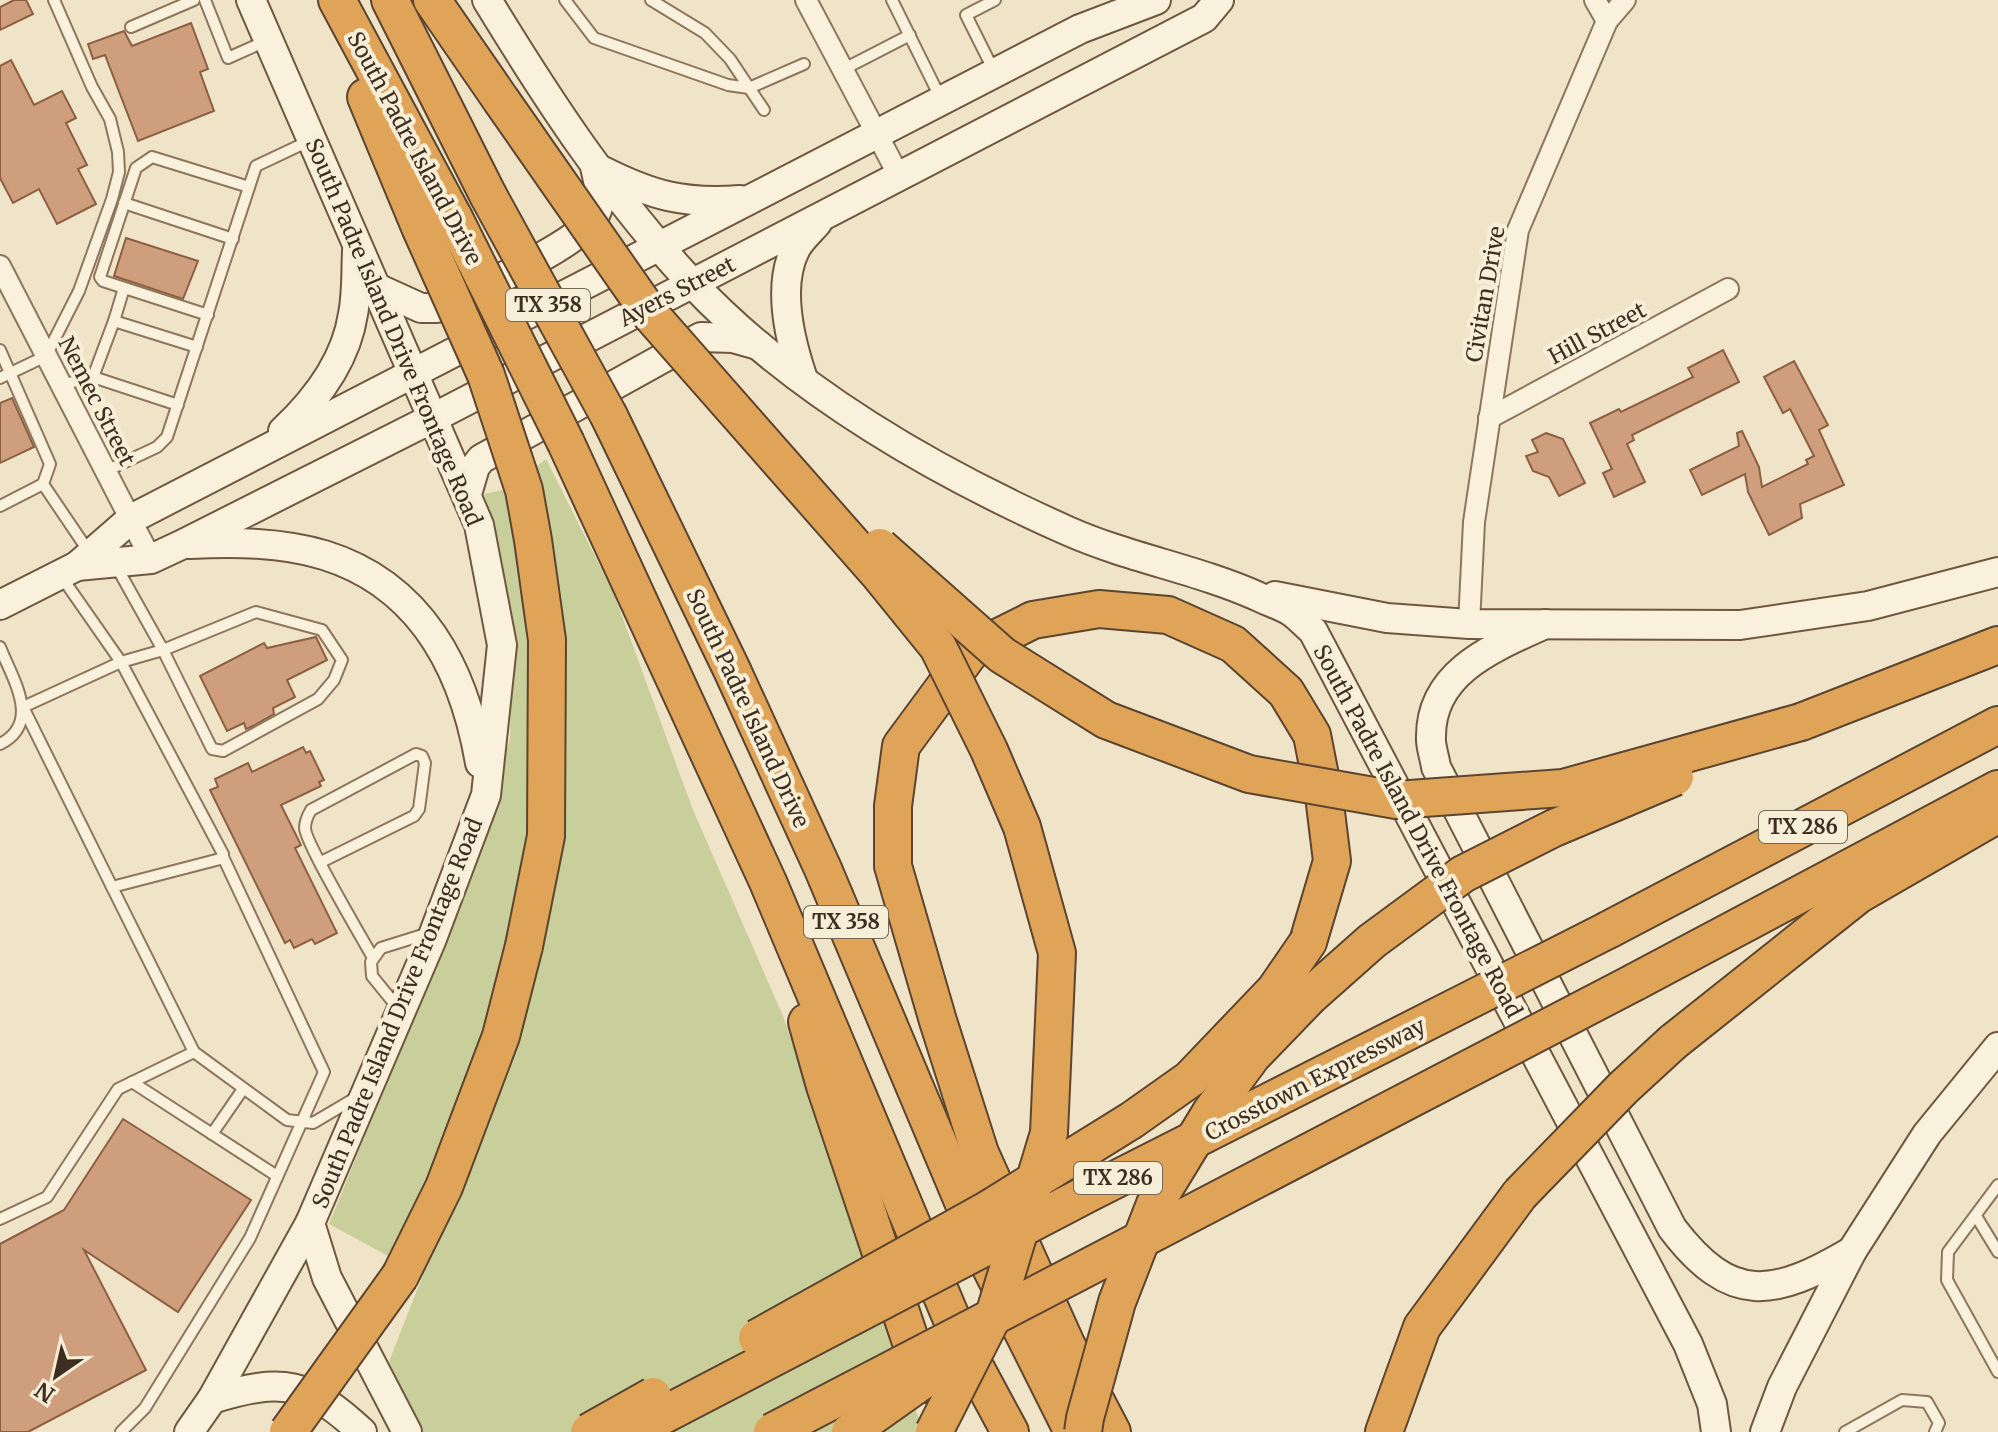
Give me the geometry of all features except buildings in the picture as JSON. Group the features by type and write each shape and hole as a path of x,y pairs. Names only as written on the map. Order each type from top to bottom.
{"highway":[{"path":"288,1432 400,1276 444,1187 501,1036 524,946 546,836 547,640 524,490 437,222 326,0"},
{"name":"South Padre Island Drive","path":"337,0 437,222 566,443 768,882 961,1341 1010,1432"},
{"name":"South Padre Island Drive","path":"390,0 488,195 609,416 732,670 823,869 991,1268 1073,1432"},
{"path":"432,0 651,315 938,647 989,750 1022,827 1057,953 1049,1133 995,1312 934,1432"},
{"path":"748,424 907,572 1002,655 1106,720 1249,774 1396,800 1563,788 1801,722"},
{"path":"589,1432 987,1210 1132,1120 1190,1079 1275,990 1308,942 1332,861 1312,735 1286,692 1233,644 1168,615 1099,609 1033,620 971,651 901,746 893,806 893,866 980,1153 1066,1344 1112,1432"},
{"path":"1083,1432 1117,1302 1155,1204 1211,1112 1252,1056 1310,996 1372,941 1463,874 1554,828 1801,722 1998,645"},
{"name":"Crosstown Expressway","path":"631,1432 1075,1200 1608,930 1998,725"},
{"name":"TX 286","path":"772,1432 1998,789"},
{"path":"1384,1432 1422,1327 1520,1194 1623,1088 1673,1042 1858,895 1998,814"},
{"path":"768,882 825,1086 942,1432"},
{"path":"850,1432 1070,1277"}],"main road":[{"name":"South Padre Island Drive Frontage Road","path":"251,0 467,494 479,525 502,645 486,795 435,932 310,1223 327,1278 407,1432"},
{"name":"South Padre Island Drive Frontage Road","path":"487,0 595,167 659,246 692,283 762,347 803,379 916,454 1057,526 1239,588 1290,611 1313,631 1688,1344 1712,1404 1716,1432"},
{"name":"Ayers Street","path":"85,564 131,519 1112,12 1156,0"},
{"name":"Ayers Street","path":"1,601 85,564 151,559 181,545 435,417 1204,18 1219,0"},
{"path":"995,73 1024,87 1041,102"},
{"path":"595,167 642,189 679,200 750,199"},
{"path":"377,288 421,308 437,308 569,242 594,217 600,198 595,167"},
{"path":"803,379 793,350 787,296 789,271 797,247 823,215"},
{"path":"261,452 308,407 331,375 353,315 357,246"},
{"path":"467,494 472,475 481,459 701,337 733,338 762,347"},
{"path":"181,545 244,543 323,554 359,569 403,600 437,639 462,688 476,736 486,795"},
{"path":"1239,588 1387,618 1469,624 1740,625 1868,606 1998,572"},
{"path":"1545,624 1478,656 1450,681 1437,706 1431,736 1436,767 1672,1228 1692,1254 1718,1276 1751,1287 1791,1281 1815,1272 1852,1251"},
{"path":"1765,1432 1782,1387 1852,1251 1927,1134 1998,1047"},
{"path":"189,1432 212,1399 310,1223"},
{"path":"212,1399 245,1389 274,1386 301,1389 332,1404 362,1432"}],"street":[{"path":"806,0 899,176"},
{"path":"1595,0 1607,21"},
{"name":"Civitan Drive","path":"1469,624 1474,522 1518,230 1607,21 1625,0"},
{"name":"Nemec Street","path":"3,279 151,559"},
{"name":"Hill Street","path":"1489,418 1728,289"}],"lane":[{"path":"5,376 46,356 79,291 119,172 110,119 92,87 54,0"},
{"path":"131,27 194,0"},
{"path":"205,0 228,58 268,40"},
{"path":"565,0 594,38 728,85 749,88 804,64"},
{"path":"651,0 705,33 730,59 764,110"},
{"path":"892,0 942,101"},
{"path":"995,0 966,15 995,73"},
{"path":"842,70 910,35"},
{"path":"106,471 157,447 167,437 256,166 311,140"},
{"path":"208,315 103,281 100,277 136,168 152,157 249,187"},
{"path":"124,203 233,239"},
{"path":"93,377 124,288"},
{"path":"114,321 197,347"},
{"path":"0,350 5,376 50,464 43,484 0,506"},
{"path":"61,385 93,377 178,405"},
{"path":"43,484 85,564 121,662 223,857 324,1072 250,1238 145,1408 121,1432"},
{"path":"23,707 121,662 163,650 256,612 322,630 342,660 334,680 318,699 223,751 212,749 163,650 85,564"},
{"path":"0,647 23,707 194,1052 287,1120 313,1123 367,1092"},
{"path":"0,744 15,736 22,721 23,707"},
{"path":"321,862 414,816 419,809 425,763 422,756 416,754 311,810 304,830 321,862 373,958"},
{"path":"112,887 223,857"},
{"path":"401,1011 372,976 371,962 381,948 435,932"},
{"path":"0,1219 47,1197 118,1089 194,1052"},
{"path":"132,1082 277,1176"},
{"path":"212,1134 243,1089"},
{"path":"1998,1185 1948,1252 1947,1280 1998,1372"},
{"path":"1976,1216 1998,1252"},
{"path":"1845,1432 1902,1400 1927,1402 1939,1423 1935,1432"}],"green space":[{"path":"546,459 614,594 693,810 783,1016 921,1425 928,1432 423,1432 388,1364 423,1275 329,1224 437,959 487,825 510,738 512,657 507,592 488,523 484,494 507,489"}]}
